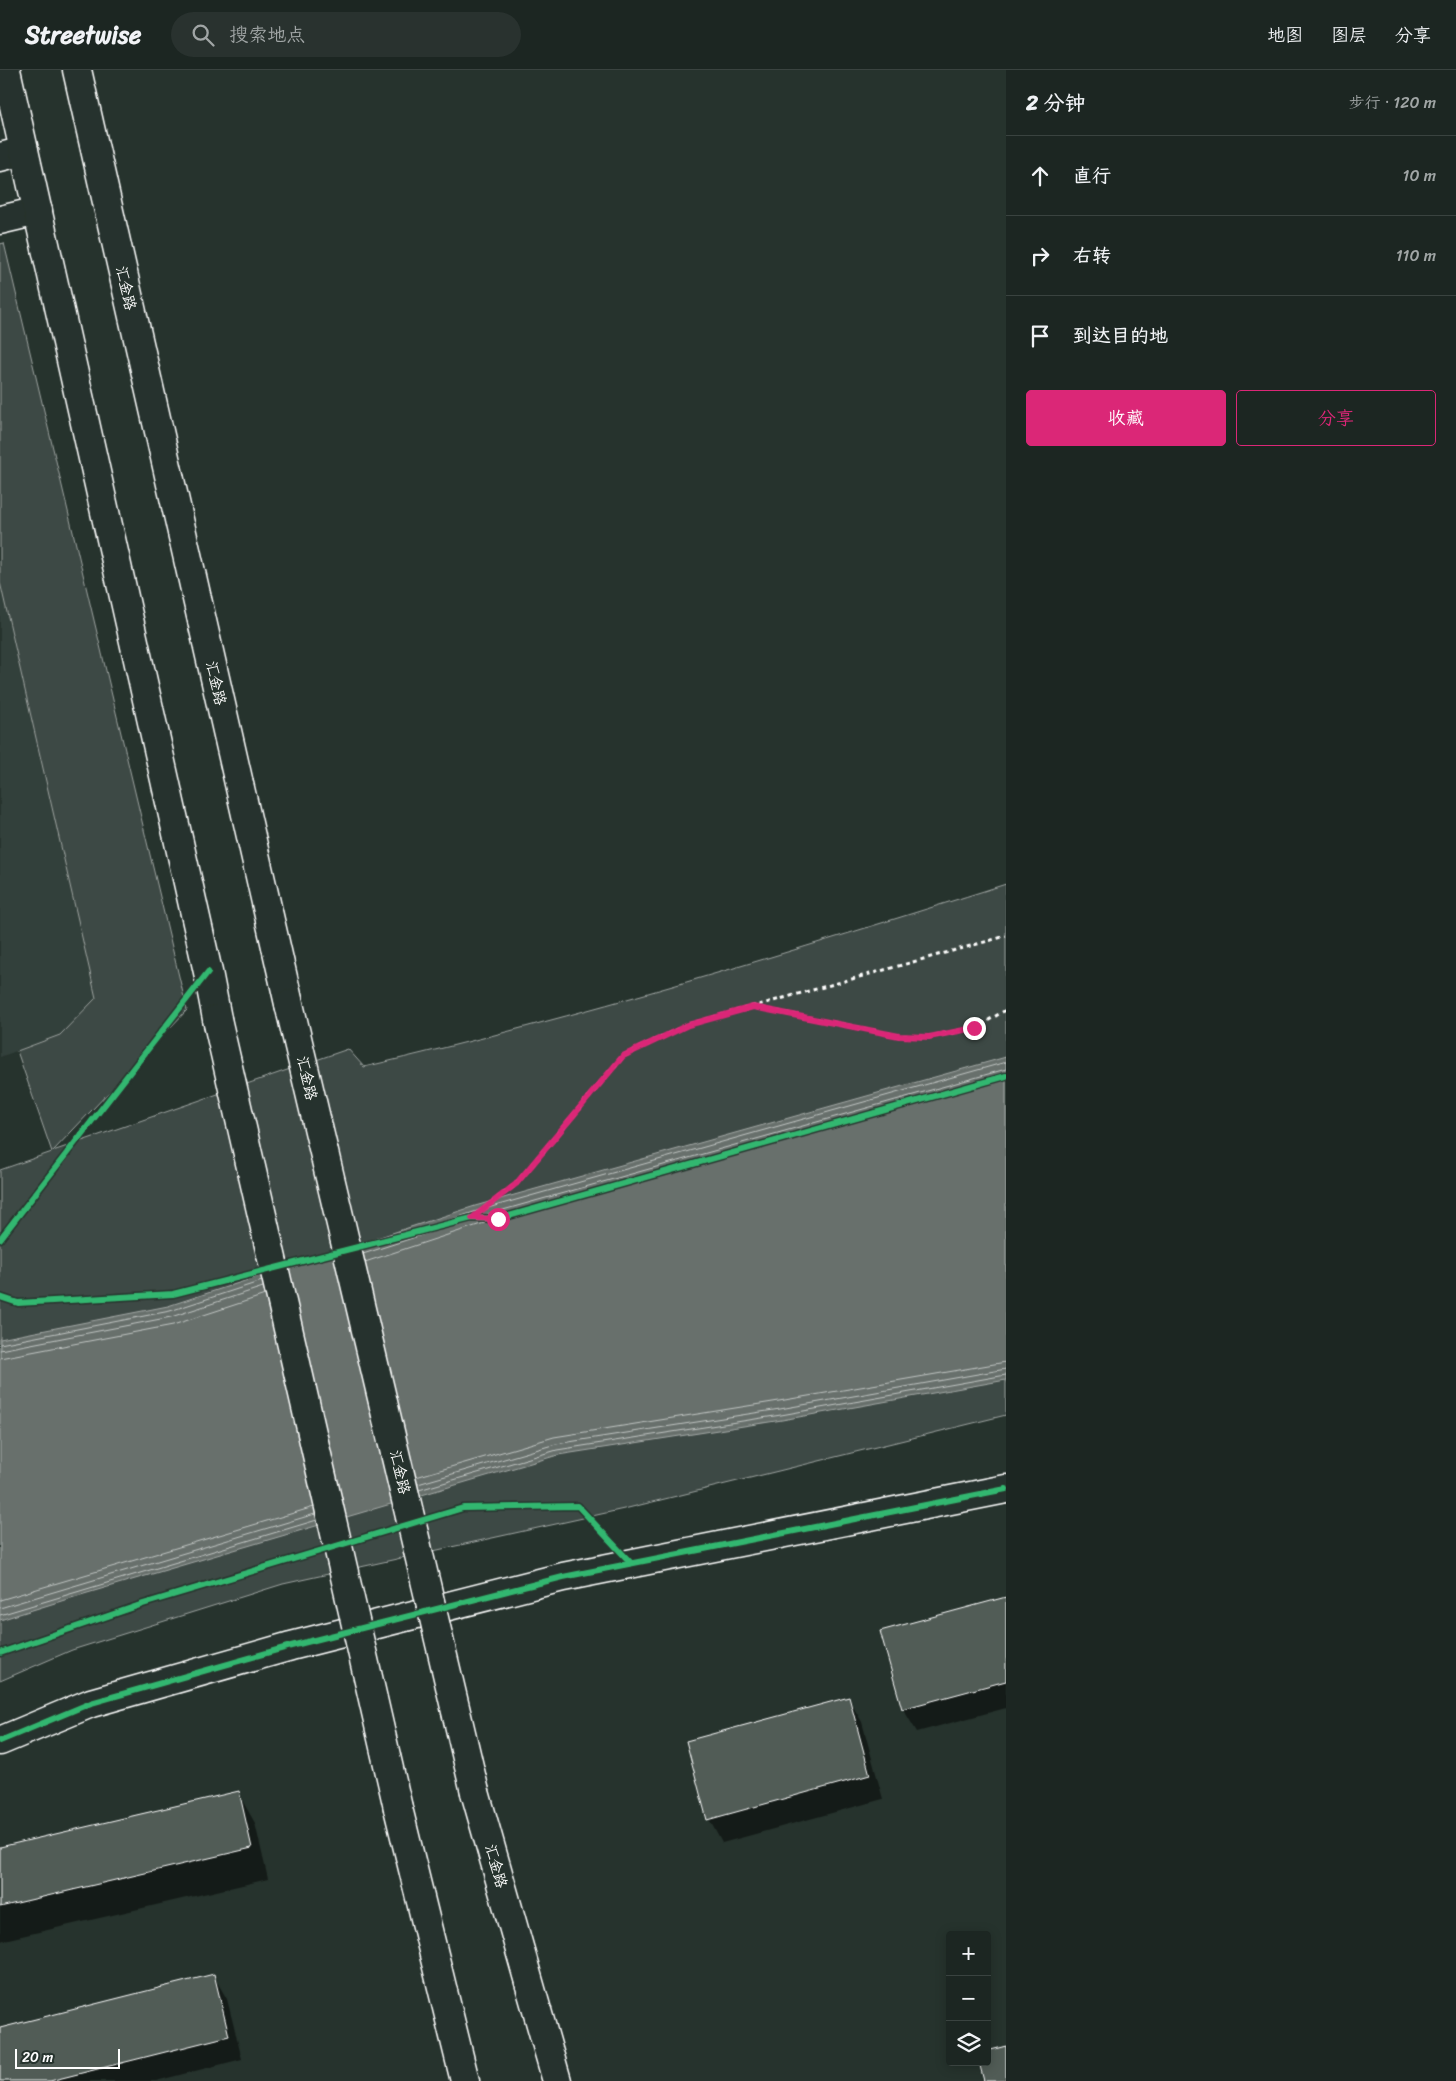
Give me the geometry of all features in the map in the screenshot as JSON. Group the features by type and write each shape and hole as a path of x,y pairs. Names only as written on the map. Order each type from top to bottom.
{"main road":[{"path":"6,70 12,154 38,211 206,962 217,1019 398,1808 465,2081"},
{"name":"汇金路","path":"77,70 289,1004 475,1792 557,2081"},
{"path":"0,220 38,211"},
{"path":"0,1741 91,1703 291,1646 563,1577 1006,1489"}],"path":[{"path":"472,1218 516,1184 623,1056 688,1025 1006,936"},
{"path":"753,1007 899,1036 929,1037 974,1028 1006,1010"},
{"path":"462,1220 481,1218"}],"shaded area":[{"path":"4,243 187,1010 53,1151 348,1049 364,1067 445,1048 687,982 1006,884 1006,1415 624,1509 283,1584 72,1650 0,1681 0,1170 52,1152 17,1051 60,1035 96,998 0,582 0,244"},
{"path":"0,582 97,998 60,1035 0,1057"}],"water":[{"path":"1006,1057 1006,1380 782,1420 558,1455 0,1620 0,1339 168,1306 475,1206"}],"building":[{"path":"1006,1597 1006,1681 902,1709 880,1631"},
{"path":"849,1697 870,1775 707,1820 686,1741"},
{"path":"239,1791 252,1848 0,1907 0,1847"},
{"path":"214,1974 229,2036 50,2081 0,2081 0,2028"},
{"path":"1006,2046 1006,2081 984,2081 980,2066 991,2066 991,2050"}],"cycle path":[{"path":"0,1239 208,972"},
{"path":"0,1297 18,1303 173,1294 472,1218 498,1219 1006,1076"},
{"path":"0,1741 91,1703 291,1646 563,1577 1006,1489"},
{"path":"0,1653 143,1604 463,1508 578,1506 631,1563"}],"route":[{"path":"498,1219 472,1218 516,1184 623,1056 688,1025 753,1007 899,1036 929,1037 974,1028"}]}
